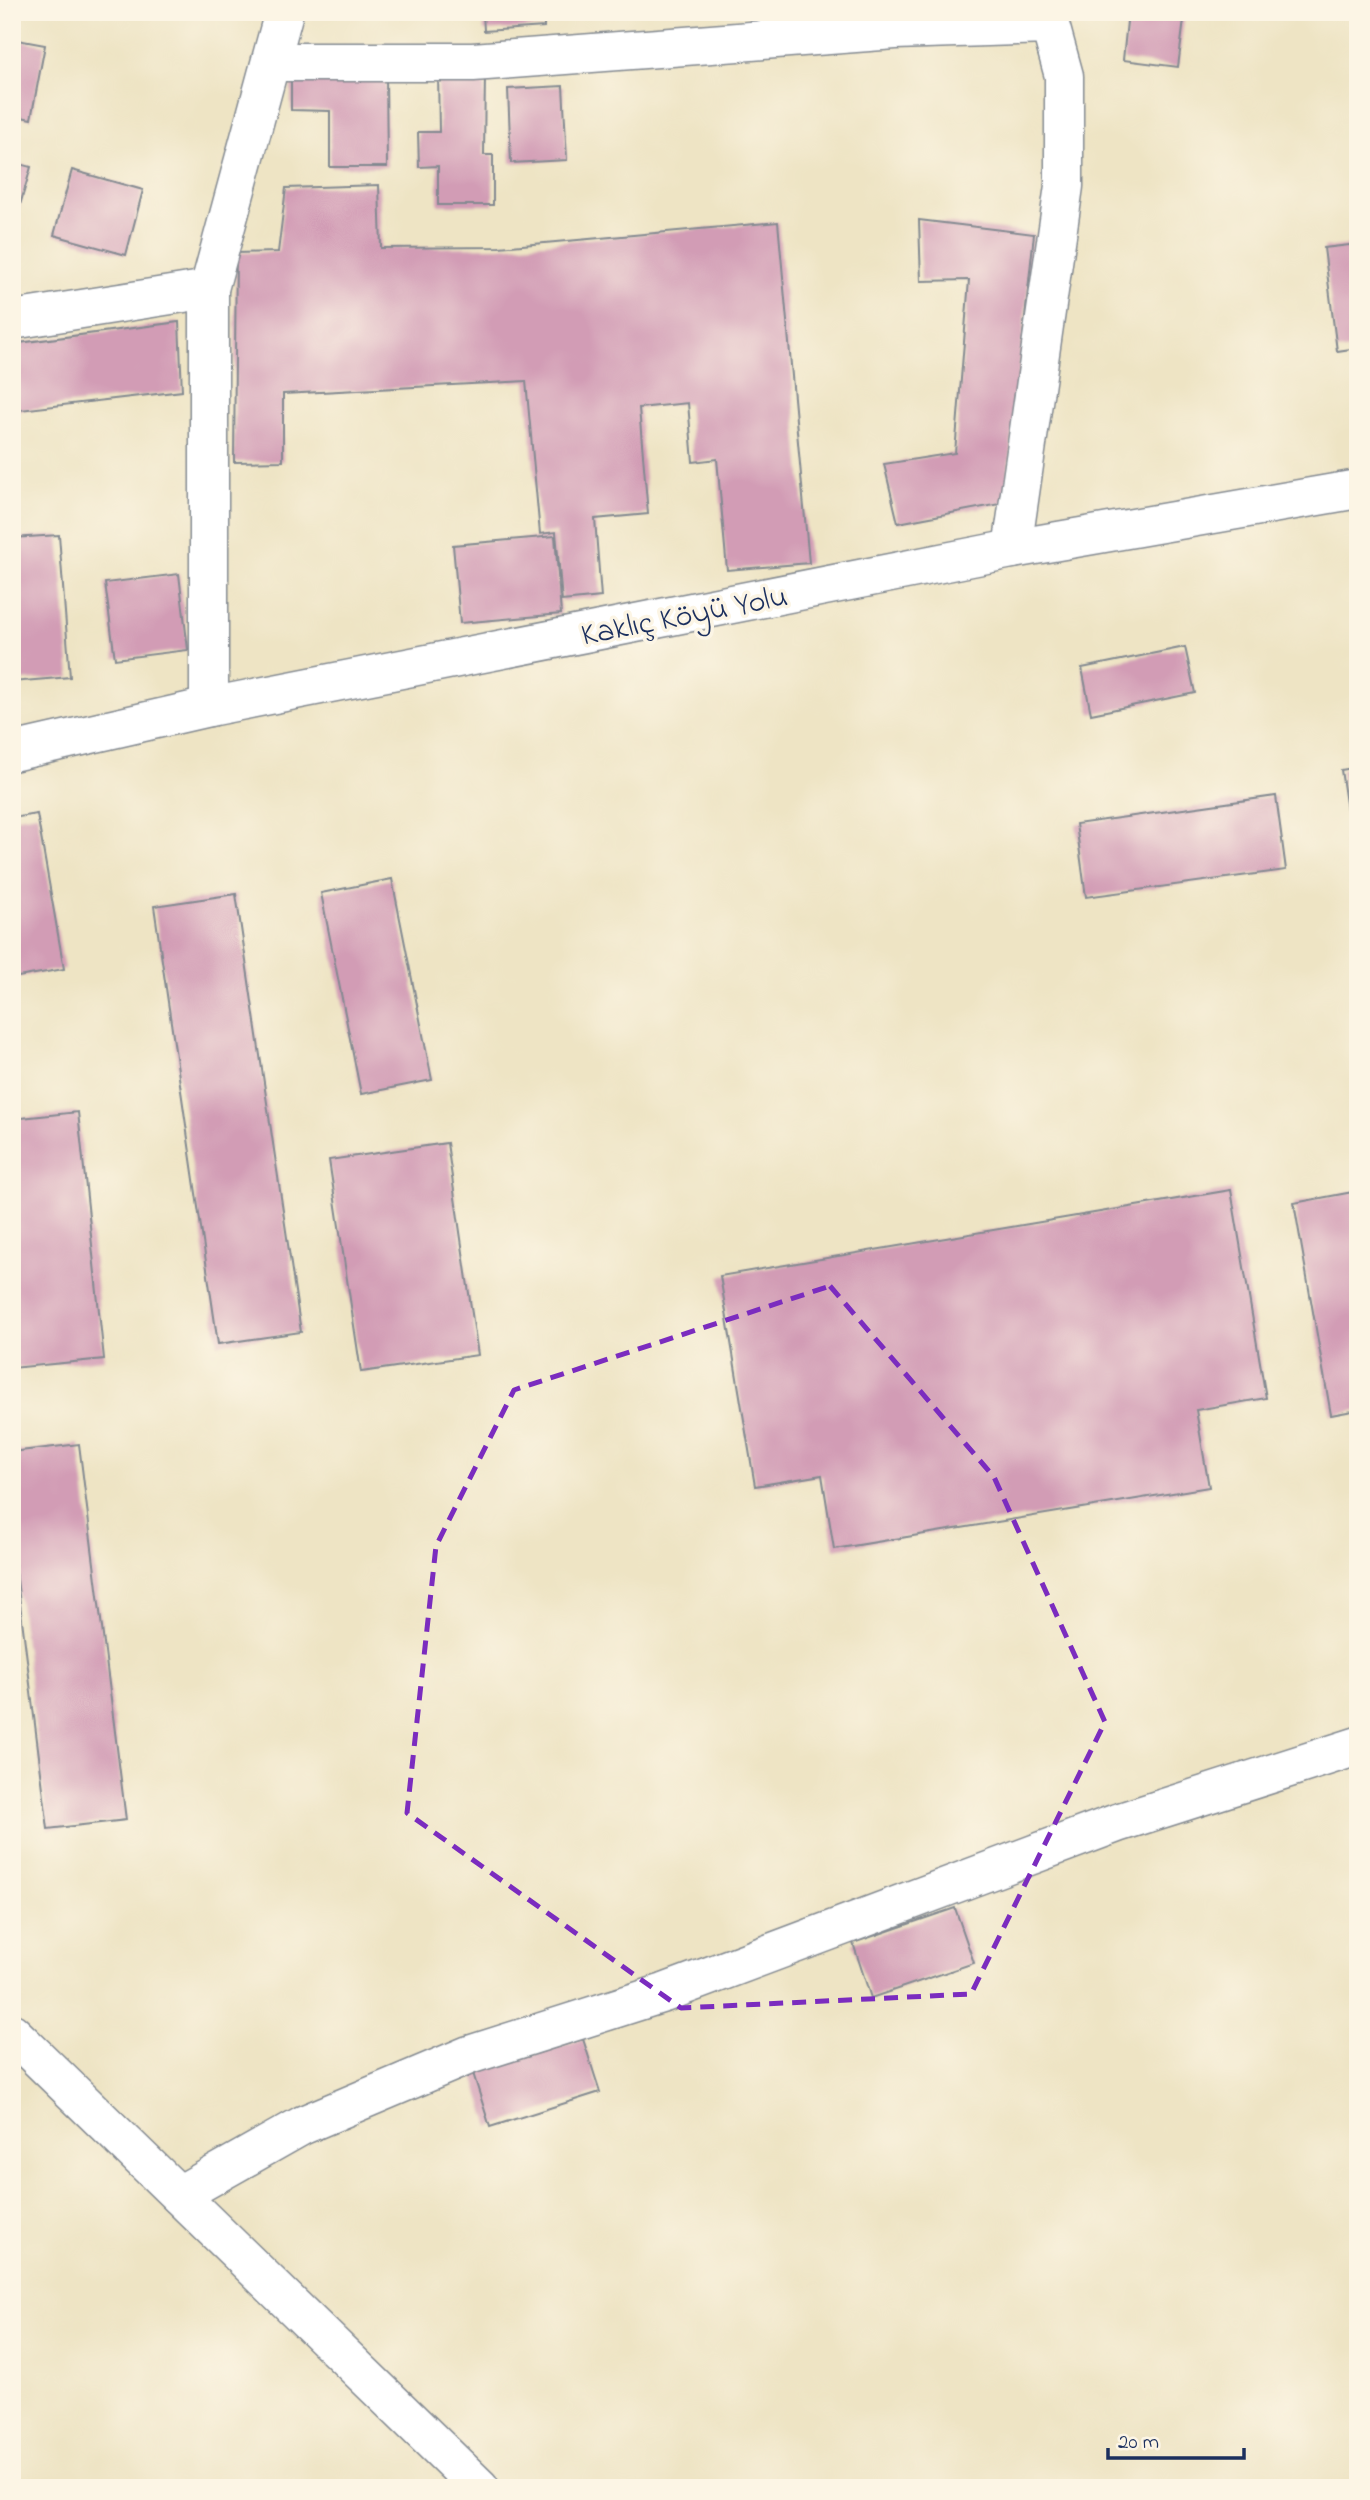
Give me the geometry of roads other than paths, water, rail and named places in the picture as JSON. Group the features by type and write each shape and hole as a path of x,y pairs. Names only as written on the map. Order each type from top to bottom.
{"street":[{"path":"209,707 209,289 273,62 284,12"},
{"path":"273,62 473,62 894,21 1051,25 1064,76 1063,186 1012,549"},
{"path":"12,320 209,289"},
{"name":"Kaklıç Köyü Yolu","path":"12,752 209,707 1012,549 1358,489"},
{"path":"179,2195 303,2125 469,2054 664,1993 1117,1823 1358,1746"},
{"path":"12,2033 480,2488"}]}
